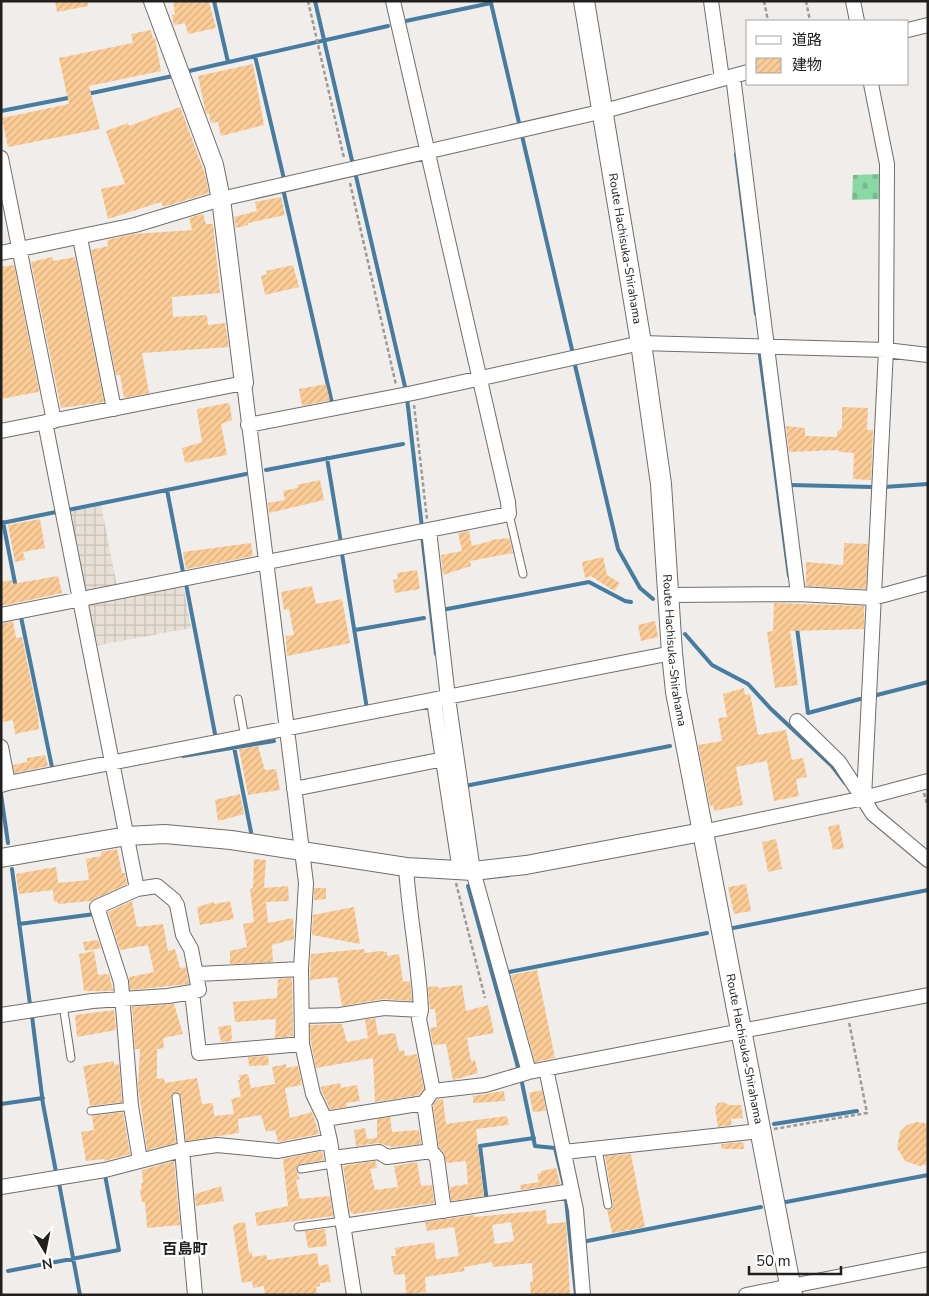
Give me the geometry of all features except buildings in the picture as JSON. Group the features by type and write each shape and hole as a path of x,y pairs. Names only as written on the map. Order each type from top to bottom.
{"main road":[{"name":"Route Hachisuka-Shirahama","path":"584,1 604,111 641,343 661,484 672,653 702,832 791,1290"}],"street":[{"path":"153,1 214,166 221,199 306,883 301,969 302,1044 313,1094 325,1120 330,1141 354,1295"},
{"path":"1,615 509,514 393,1"},
{"path":"711,1 727,78 766,347 798,594"},
{"path":"853,1 857,20"},
{"path":"909,30 928,25"},
{"path":"1,253 135,225 221,199 604,111 746,73"},
{"path":"864,798 886,350 888,164 871,85"},
{"path":"1,158 20,250 80,599 137,889"},
{"path":"80,238 114,409"},
{"path":"248,425 406,394 641,343 886,350 928,355"},
{"path":"1,431 244,383"},
{"path":"424,531 441,700 462,871"},
{"path":"668,594 798,594 873,598 928,583"},
{"path":"1,747 5,784 441,700 672,653"},
{"path":"441,700 444,759 462,871 523,1074"},
{"path":"797,721 838,762 874,814 928,860"},
{"path":"294,789 444,759"},
{"path":"1,858 127,836 164,834 205,837 406,867 462,871 526,865 702,832 864,798 928,781"},
{"path":"406,867 408,911 419,966 421,1010 419,1019 433,1091"},
{"path":"1,1015 63,1005 123,999 168,996 199,990 197,974 174,900 157,886 137,889 97,906 117,963 123,999 131,1106 140,1160"},
{"path":"197,974 301,969"},
{"path":"192,992 199,1053 302,1044"},
{"path":"325,1120 424,1103 433,1091 485,1085 546,1069 928,995"},
{"path":"302,1016 340,1015 384,1008 421,1010"},
{"path":"546,1069 576,1210 583,1295"},
{"path":"424,1103 431,1151 436,1158 444,1210"},
{"path":"564,1152 760,1131"},
{"path":"1,1187 105,1170 182,1150 217,1145 278,1151 330,1141"},
{"path":"182,1150 194,1295"},
{"path":"333,1161 379,1152 387,1157 431,1151"},
{"path":"343,1224 572,1191"},
{"path":"746,1295 791,1290 928,1259"}],"lane":[{"path":"509,514 523,574"},
{"path":"238,698 246,738"},
{"path":"63,1005 71,1058"},
{"path":"176,1097 182,1150"},
{"path":"91,1111 131,1106"},
{"path":"598,1148 608,1205"},
{"path":"301,1169 333,1161"},
{"path":"298,1227 343,1224"}],"path":[{"path":"308,1 316,40 351,169 406,394 424,531"},
{"path":"764,1 768,20"},
{"path":"806,1 810,20"},
{"path":"462,871 485,998"},
{"path":"760,1131 867,1113 847,1010"}],"shaded area":[{"path":"101,505 117,586 87,592 81,588 69,512"},
{"path":"183,585 191,628 94,646 86,607 93,602"}],"green space":[{"path":"883,174 883,199 852,200 853,175"}],"waterway":[{"path":"214,1 228,62"},
{"path":"315,1 353,165"},
{"path":"401,22 491,3 573,354"},
{"path":"189,71 388,26"},
{"path":"255,56 284,179"},
{"path":"87,94 173,76"},
{"path":"1,111 73,97"},
{"path":"736,154 756,314"},
{"path":"355,172 406,391"},
{"path":"283,189 332,403"},
{"path":"760,355 789,576"},
{"path":"574,361 618,549 640,588 653,599"},
{"path":"407,398 422,528"},
{"path":"266,470 403,444"},
{"path":"327,458 341,543"},
{"path":"68,510 246,474"},
{"path":"884,487 928,484"},
{"path":"790,485 872,487"},
{"path":"167,490 183,572"},
{"path":"2,523 56,512"},
{"path":"3,522 16,588"},
{"path":"422,535 436,654"},
{"path":"342,554 367,709"},
{"path":"442,610 589,582 625,601 631,602"},
{"path":"186,584 216,739"},
{"path":"21,617 53,772"},
{"path":"355,630 424,618"},
{"path":"797,628 808,713 860,699"},
{"path":"685,634 712,665 748,684 771,709 832,766 845,783"},
{"path":"873,696 928,682"},
{"path":"183,756 274,741"},
{"path":"465,786 670,746"},
{"path":"234,747 251,832"},
{"path":"1,794 8,843"},
{"path":"12,869 30,1004"},
{"path":"468,886 519,1071"},
{"path":"733,928 928,890"},
{"path":"19,924 95,914"},
{"path":"509,972 707,933"},
{"path":"32,1016 43,1104 56,1172"},
{"path":"521,1078 535,1146 555,1148 564,1185"},
{"path":"1,1104 43,1098"},
{"path":"774,1124 857,1111"},
{"path":"487,1202 480,1146 534,1138"},
{"path":"8,1271 119,1250 105,1175"},
{"path":"786,1202 928,1175"},
{"path":"59,1183 80,1295"},
{"path":"566,1199 576,1295"},
{"path":"587,1241 761,1207"}],"district":[{"name":"百島町","path":"185,1249"}]}
